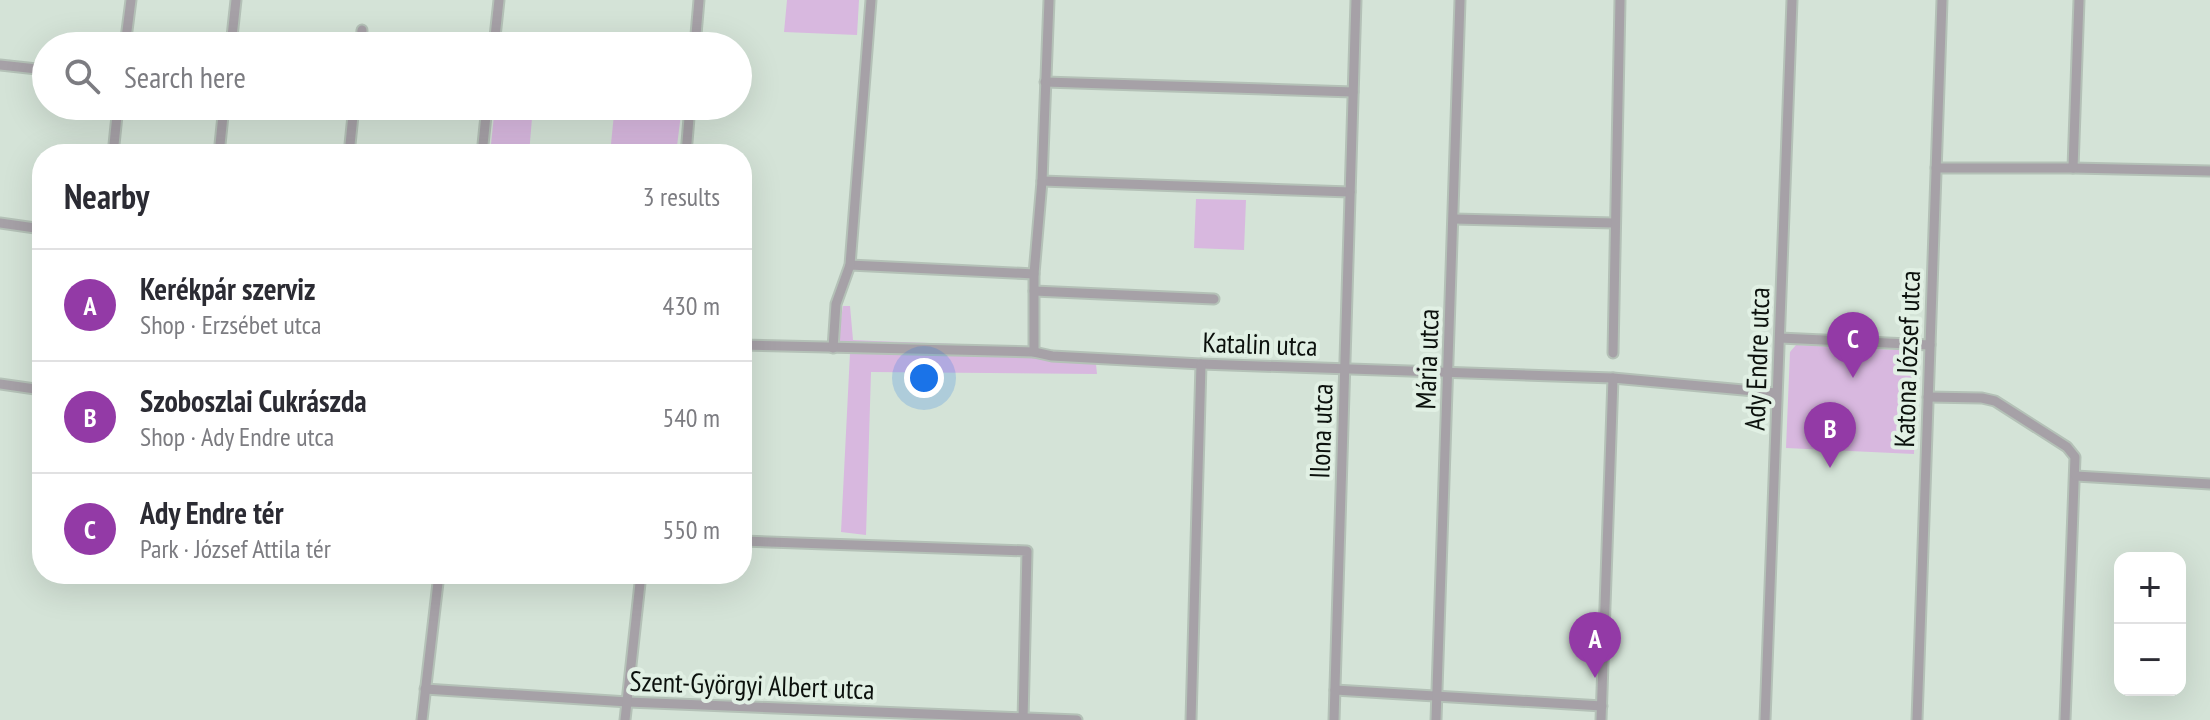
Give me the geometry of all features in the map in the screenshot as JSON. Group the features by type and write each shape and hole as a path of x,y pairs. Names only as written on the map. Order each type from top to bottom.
{"street":[{"path":"127,32 131,0"},
{"path":"233,32 236,0"},
{"path":"496,32 499,0"},
{"path":"696,32 699,0"},
{"path":"833,348 836,304 850,265 871,0"},
{"path":"1034,352 1034,274 1042,181 1049,0"},
{"name":"Ilona utca","path":"1334,720 1356,0"},
{"name":"Mária utca","path":"1436,720 1460,0"},
{"path":"1613,353 1620,0"},
{"name":"Ady Endre utca","path":"1765,720 1792,0"},
{"name":"Katona József utca","path":"1917,720 1942,0"},
{"path":"2073,168 2079,0"},
{"path":"0,65 32,68"},
{"path":"1045,82 1353,92"},
{"path":"114,144 117,120"},
{"path":"220,144 223,120"},
{"path":"350,144 353,120"},
{"path":"483,144 486,120"},
{"path":"687,144 689,120"},
{"path":"1936,168 2210,171"},
{"path":"1042,181 1350,192"},
{"path":"1454,219 1614,223"},
{"path":"0,223 32,228"},
{"path":"850,265 1034,274"},
{"path":"1034,291 1214,299"},
{"path":"1780,338 1930,345"},
{"name":"Katalin utca","path":"752,345 1034,352 1052,356 1201,364 1613,378 1776,393"},
{"path":"1191,720 1201,364"},
{"path":"1601,720 1613,378"},
{"path":"0,384 32,389"},
{"path":"1928,397 1995,401 2067,447 2076,462 2065,720"},
{"path":"2076,476 2210,484"},
{"path":"752,541 1027,551 1023,719"},
{"path":"422,720 438,584"},
{"path":"625,720 640,584"},
{"name":"Szent-Györgyi Albert utca","path":"425,689 628,702 1077,720"},
{"path":"1335,690 1602,706"}],"shaded area":[{"path":"787,0 859,0 857,35 784,32"},
{"path":"494,120 532,120 530,144 491,144"},
{"path":"613,120 680,120 677,144 611,144"},
{"path":"1196,199 1246,200 1244,250 1194,248"},
{"path":"843,306 850,306 853,340 1033,349 1096,364 1097,374 871,372 866,535 841,532 850,353 838,339"},
{"path":"1796,345 1917,351 1914,454 1786,448 1790,352"}],"place":[{"name":"Ady Endre tér","path":"1853,378"},
{"name":"Szoboszlai Cukrászda","path":"1830,468"},
{"name":"Kerékpár szerviz","path":"1595,678"}]}
